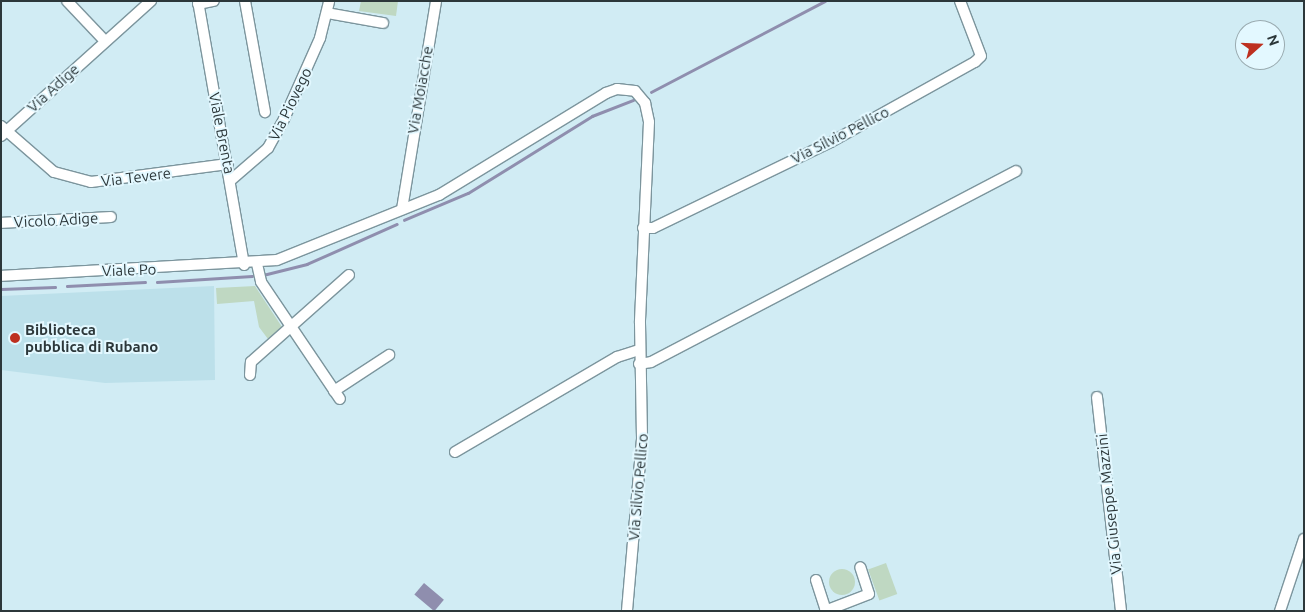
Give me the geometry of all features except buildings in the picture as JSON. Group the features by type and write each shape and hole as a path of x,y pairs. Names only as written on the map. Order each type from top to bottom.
{"street":[{"path":"67,1 105,41"},
{"name":"Via Adige","path":"3,131 151,1"},
{"path":"198,3 214,1"},
{"path":"246,1 265,112"},
{"name":"Via Piovego","path":"231,180 268,148 300,88 327,13 329,1"},
{"name":"Via Moiacche","path":"402,209 405,179 436,1"},
{"name":"Via Silvio Pellico","path":"643,228 653,228 831,142 975,62 981,56 960,1"},
{"name":"Viale Brenta","path":"198,3 231,180 244,264"},
{"path":"327,13 383,22"},
{"name":"Via Silvio Pellico","path":"402,209 439,195 606,93 628,88 642,97 649,122 639,350 642,439 627,611"},
{"name":"Via Tevere","path":"3,131 54,172 91,182 228,164"},
{"path":"639,364 651,362 1016,171"},
{"name":"Via Moiacche","path":"405,179 412,204"},
{"name":"Viale Po","path":"1,276 257,264 303,251 402,209"},
{"name":"Vicolo Adige","path":"1,223 111,217"},
{"path":"257,264 260,282 337,396 389,355"},
{"path":"250,375 251,362 349,275"},
{"path":"455,452 617,358 639,350"},
{"name":"Via Giuseppe Mazzini","path":"1097,397 1121,611"},
{"path":"1280,611 1304,539"},
{"path":"816,580 826,610 869,594 860,567"}],"shaded area":[{"path":"214,286 215,380 105,383 1,370 1,296"},
{"path":"424,583 444,600 434,611 414,594"}],"green space":[{"path":"361,1 398,1 396,16 359,11"},
{"path":"255,286 282,327 268,339 259,327 254,301 217,304 216,288"},
{"path":"886,563 897,594 879,601 868,569"},
{"path":"842,569 851,573 855,582 851,591 842,595 833,591 829,582 833,573"}],"waterway":[{"path":"651,92 825,1"},
{"path":"404,220 468,193 592,116 633,100"},
{"path":"263,275 307,264 397,224"},
{"path":"157,282 252,276"},
{"path":"67,286 145,282"},
{"path":"1,289 55,287"}],"place":[{"name":"Biblioteca pubblica di Rubano","path":"15,338"}]}
